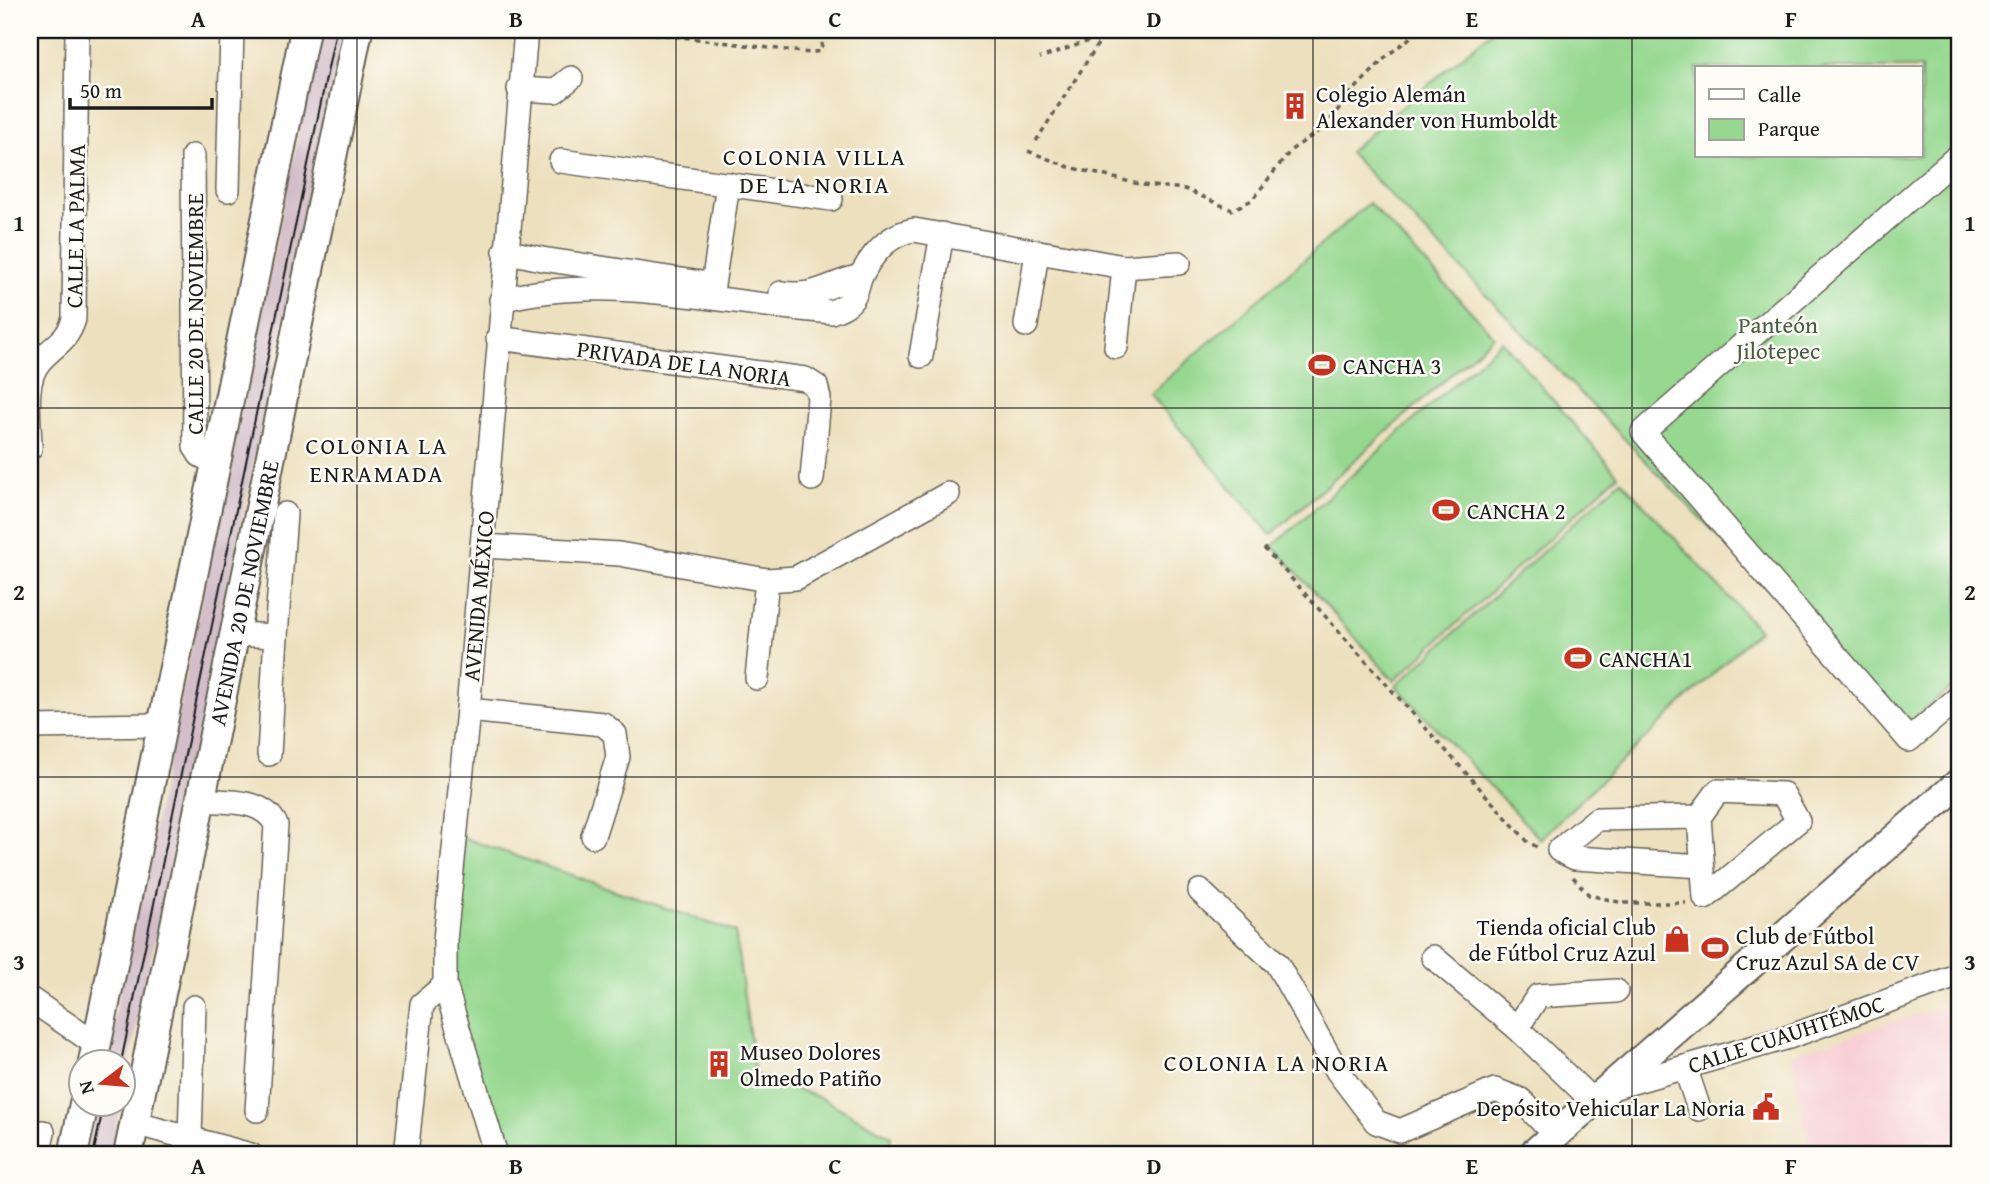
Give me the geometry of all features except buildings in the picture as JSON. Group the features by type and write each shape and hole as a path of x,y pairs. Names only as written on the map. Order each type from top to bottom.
{"main road":[{"path":"96,1048 304,30"},
{"name":"AVENIDA 20 DE NOVIEMBRE","path":"128,1155 358,30"},
{"path":"1532,1155 1959,783"},
{"path":"73,1155 81,1118"}],"street":[{"name":"CALLE LA PALMA","path":"30,448 30,382 34,358 69,335 74,319 77,30"},
{"path":"228,190 232,30"},
{"name":"AVENIDA MÉXICO","path":"496,1155 445,985 444,940 468,710 505,251 526,30"},
{"path":"519,89 555,91 571,78"},
{"path":"1959,155 1643,432 1909,740 1959,698"},
{"name":"CALLE 20 DE NOVIEMBRE","path":"193,156 195,447 200,455 214,462"},
{"path":"561,161 831,199"},
{"path":"713,285 728,184"},
{"path":"664,286 713,285 831,312 848,304 857,291 861,276 883,244 897,233 914,230 1124,267 1179,263"},
{"path":"921,356 942,234"},
{"path":"505,251 594,277 753,296"},
{"path":"1026,325 1037,252"},
{"path":"1116,346 1124,267"},
{"path":"501,300 594,277"},
{"name":"PRIVADA DE LA NORIA","path":"498,338 805,379 816,386 820,398 812,480"},
{"path":"482,546 618,554 767,580 796,578 948,494"},
{"path":"269,754 285,514"},
{"path":"757,678 767,580"},
{"path":"234,634 276,636"},
{"path":"468,710 603,724 615,734 618,757 593,836"},
{"path":"30,727 160,725"},
{"path":"1718,791 1783,794 1798,821 1705,898 1699,817 1718,791"},
{"path":"199,800 258,806 271,814 276,825 257,1110"},
{"path":"1699,817 1597,819 1559,850 1575,858 1702,866"},
{"path":"1200,891 1277,964 1338,1072 1376,1122 1400,1131 1495,1090 1521,1100 1556,1136"},
{"path":"1433,957 1517,1028 1603,1095"},
{"name":"CALLE CUAUHTÉMOC","path":"1603,1095 1685,1067 1789,1037 1959,975"},
{"path":"406,1155 422,1004 445,985"},
{"path":"1517,1028 1538,996 1616,991"},
{"path":"30,999 88,1048"},
{"path":"190,1138 194,1007"},
{"path":"1685,1067 1699,1109"},
{"path":"134,1123 251,1155"},
{"path":"30,1133 43,1132 38,1155"}],"path":[{"path":"625,30 810,53 820,51 827,30"},
{"path":"1091,30 1103,36"},
{"path":"1036,141 1107,30"},
{"path":"1028,151 1069,167 1143,185 1185,189 1232,210 1252,200 1291,150 1325,127 1349,94 1388,55 1419,30"},
{"path":"1040,58 1103,36"},
{"path":"1264,548 1528,842 1552,855"},
{"path":"1571,875 1589,895 1623,903 1687,903 1705,898"}],"shaded area":[{"path":"320,30 343,30 132,1048 108,1048"},
{"path":"1959,1002 1959,1155 1811,1155 1791,1054"},
{"path":"93,1118 117,1118 110,1155 86,1155"}],"green space":[{"name":"Panteón Jilotepec","path":"1493,30 1959,30 1959,682 1902,728 1349,152"},
{"name":"CANCHA 3","path":"1369,203 1494,336 1271,535 1150,394"},
{"name":"CANCHA 2","path":"1502,341 1618,475 1394,681 1273,546"},
{"name":"CANCHA1","path":"1621,480 1759,630 1540,839 1396,686"},
{"path":"464,838 735,932 755,1074 823,1099 891,1136 889,1155 498,1155 448,1001"}],"tram line":[{"path":"124,1048 336,30"},
{"path":"93,1155 101,1118"}],"place":[{"name":"Colegio Alemán Alexander von Humboldt","path":"1295,106"},
{"name":"CANCHA 3","path":"1322,365"},
{"name":"CANCHA 2","path":"1446,510"},
{"name":"CANCHA1","path":"1578,658"},
{"name":"Tienda oficial Club de Fútbol Cruz Azul","path":"1677,939"},
{"name":"Club de Fútbol Cruz Azul SA de CV","path":"1715,948"},
{"name":"Museo Dolores Olmedo Patiño","path":"719,1064"},
{"name":"Depósito Vehicular La Noria","path":"1766,1107"}],"district":[{"name":"COLONIA VILLA DE LA NORIA","path":"815,170"},
{"name":"COLONIA LA ENRAMADA","path":"377,459"},
{"name":"COLONIA LA NORIA","path":"1277,1062"}]}
